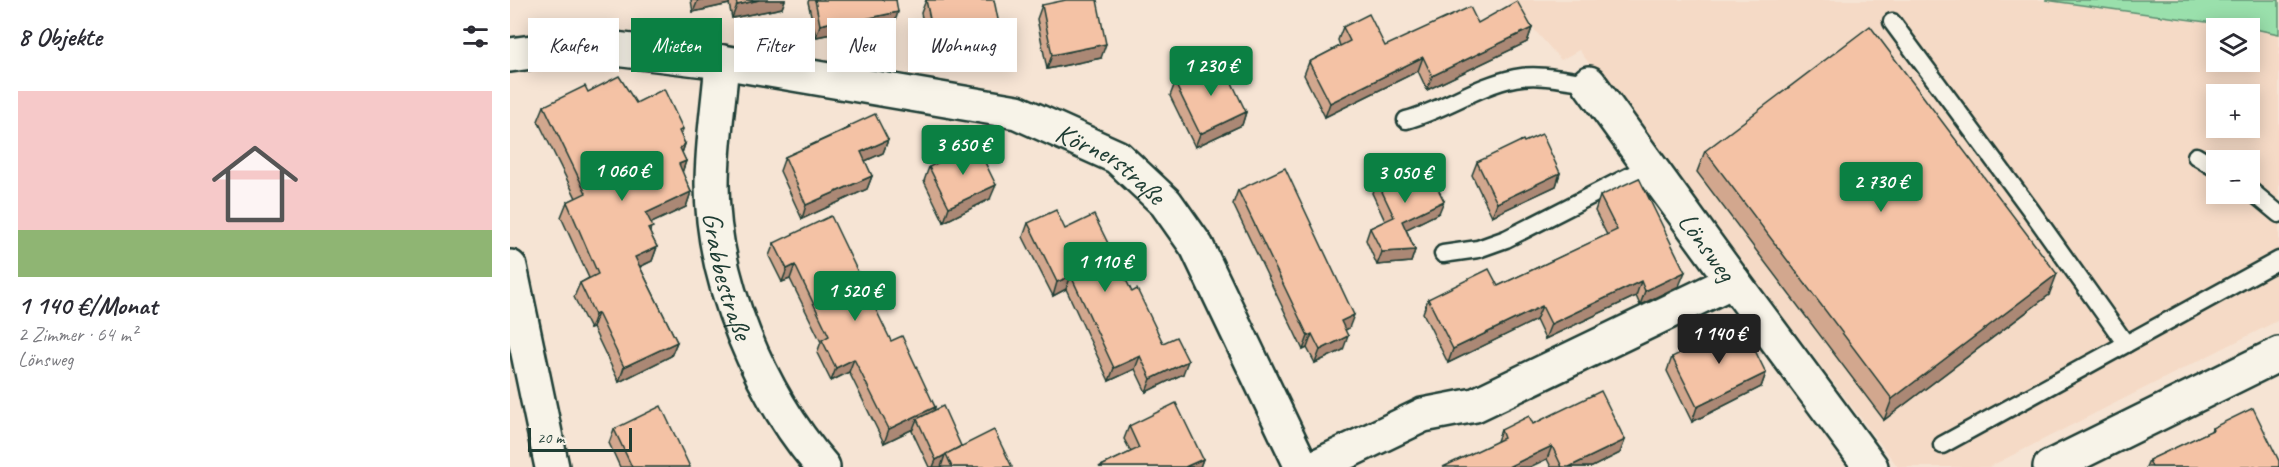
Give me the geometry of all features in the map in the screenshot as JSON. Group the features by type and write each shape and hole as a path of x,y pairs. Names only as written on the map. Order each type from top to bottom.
{"street":[{"name":"Körnerstraße","path":"510,55 539,51 615,49 631,51"},
{"name":"Körnerstraße","path":"722,62 1017,112 1118,157 1166,203 1197,247 1302,467"},
{"name":"Grabbestraße","path":"721,72 712,185 718,246 734,305 753,357 788,423 823,467"},
{"name":"Lönsweg","path":"1589,83 1732,281 1871,467"},
{"path":"510,267 552,467"},
{"path":"1316,467 1423,415 1475,405 1732,281"},
{"path":"2050,467 2279,354"}],"lane":[{"path":"1892,22 2126,344"},
{"path":"1406,120 1428,114 1486,87 1516,78 1546,78 1589,83"},
{"path":"2196,156 2206,162"},
{"path":"1443,254 1478,249 1506,239 1649,166"},
{"path":"2260,198 2279,214"},
{"path":"1942,445 2279,260"}],"shaded area":[{"path":"1508,0 2045,0 2206,23 2206,72 2260,72 2260,31 2279,34 2279,320 1989,467 1898,467 1579,50 1561,60"}],"green space":[{"path":"2045,0 2279,0 2279,34 2260,30 2260,18 2206,18 2206,22"}],"building":[{"path":"736,0 759,0 737,5"},
{"path":"815,0 896,0 898,12 870,18 827,18 827,23 820,25"},
{"path":"926,0 994,0 998,18 930,18"},
{"path":"1066,0 1097,0 1106,44 1052,55 1042,5"},
{"path":"1517,1 1532,28 1432,76 1423,57 1330,103 1309,62 1350,41 1343,27 1369,14 1385,46 1470,7 1478,23"},
{"path":"1870,26 2057,274 1892,399 1705,151"},
{"path":"1221,60 1246,112 1200,134 1175,83"},
{"path":"619,76 636,103 664,89 683,129 679,131 685,144 680,148 686,161 679,164 691,192 646,213 653,227 648,229 657,247 635,257 677,342 624,367 598,313 595,315 580,283 598,274 567,202 586,193 544,106 585,86 588,92"},
{"path":"875,114 888,140 861,152 872,176 806,205 785,157 850,128 849,126"},
{"path":"1542,134 1560,173 1497,203 1477,162 1523,140 1524,142"},
{"path":"976,144 996,185 949,207 929,167"},
{"path":"1423,159 1444,201 1402,221 1415,250 1382,252 1370,228 1394,217 1377,181"},
{"path":"1285,168 1354,315 1341,321 1348,336 1320,350 1312,334 1308,336 1238,190"},
{"path":"1639,178 1685,272 1645,291 1641,281 1551,324 1542,306 1453,349 1428,299 1489,269 1498,286 1617,230 1600,196"},
{"path":"1056,210 1065,229 1094,215 1132,292 1137,289 1163,343 1176,337 1188,361 1151,379 1140,356 1114,368 1071,276 1057,282 1028,223"},
{"path":"831,216 891,341 902,336 935,407 889,429 854,359 836,368 822,340 829,336 795,265 787,269 774,243"},
{"path":"1741,322 1766,373 1697,407 1672,357"},
{"path":"1601,391 1625,440 1569,467 1562,467 1552,446 1508,467 1443,467 1504,438 1501,430 1529,416 1533,424"},
{"path":"1176,403 1203,459 1185,467 1099,467 1139,448 1129,426"},
{"path":"661,406 690,467 632,467 614,429"},
{"path":"943,406 961,446 936,460 917,419"},
{"path":"2253,408 2279,461 2279,467 2152,467 2149,460"},
{"path":"994,430 1012,467 952,467 946,454"}]}
